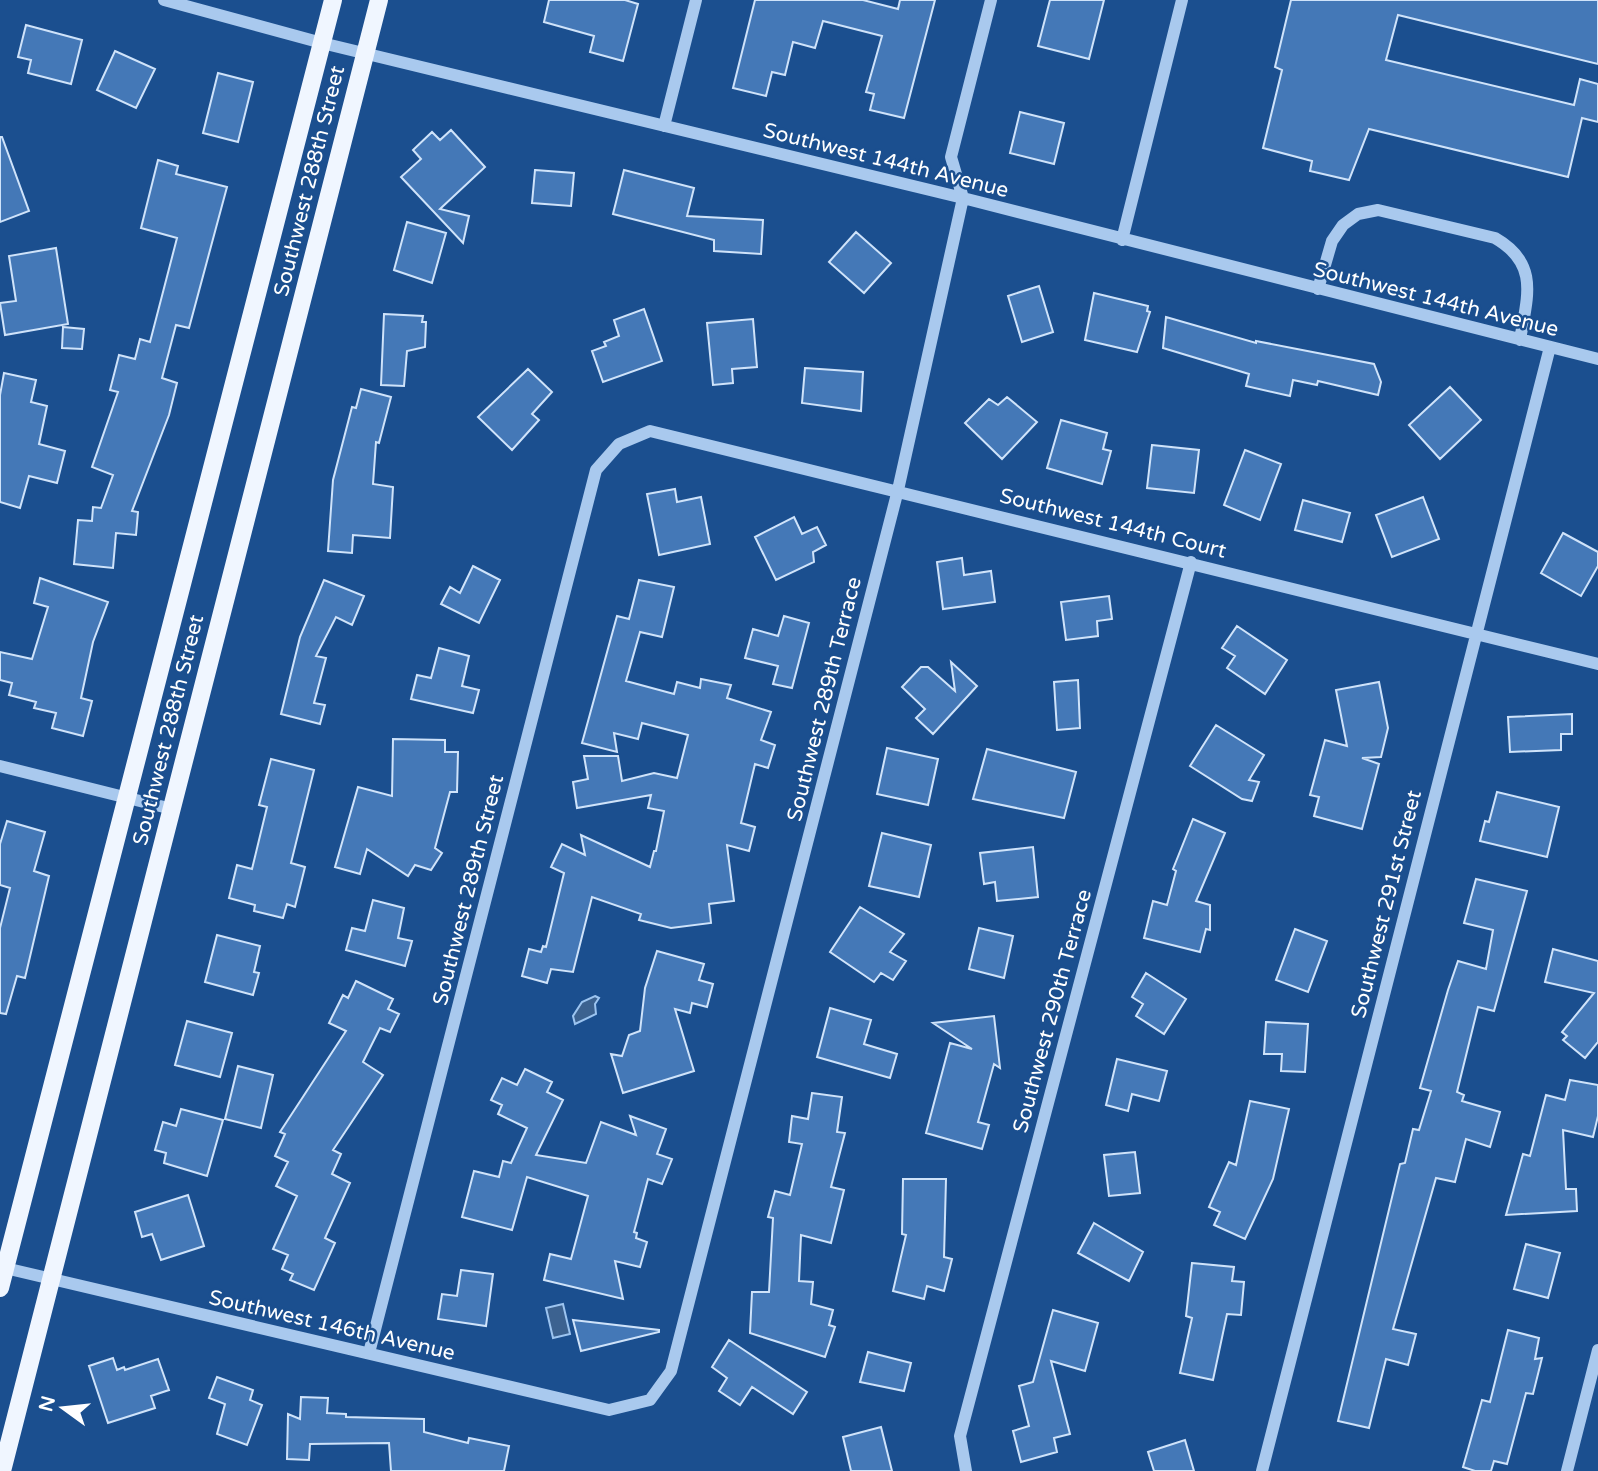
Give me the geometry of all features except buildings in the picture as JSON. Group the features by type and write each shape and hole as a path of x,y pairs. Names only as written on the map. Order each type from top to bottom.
{"main road":[{"name":"Southwest 288th Street","path":"0,1288 333,0"},
{"name":"Southwest 288th Street","path":"2,1471 379,0"}],"street":[{"name":"Southwest 144th Avenue","path":"164,0 365,54 963,198 1598,359"},
{"path":"664,126 696,0"},
{"name":"Southwest 289th Terrace","path":"650,1401 671,1371 898,491 963,198 951,157 992,0"},
{"path":"1122,240 1182,0"},
{"path":"1318,289 1332,241 1343,225 1358,214 1378,210 1495,238 1512,248 1524,265 1529,289 1520,340"},
{"name":"Southwest 291st Street","path":"1262,1471 1550,347"},
{"name":"Southwest 144th Court","path":"619,444 650,431 1598,664"},
{"name":"Southwest 289th Street","path":"369,1353 596,470 619,444"},
{"name":"Southwest 290th Terrace","path":"966,1471 960,1436 1191,562"},
{"path":"0,766 172,809"},
{"name":"Southwest 146th Avenue","path":"5,1268 609,1410 650,1401"},
{"path":"1567,1471 1598,1350"}],"water":[{"path":"595,996 599,998 595,1004 596,1014 575,1024 573,1016 582,1002"},
{"path":"563,1304 570,1334 553,1338 546,1308"}]}
